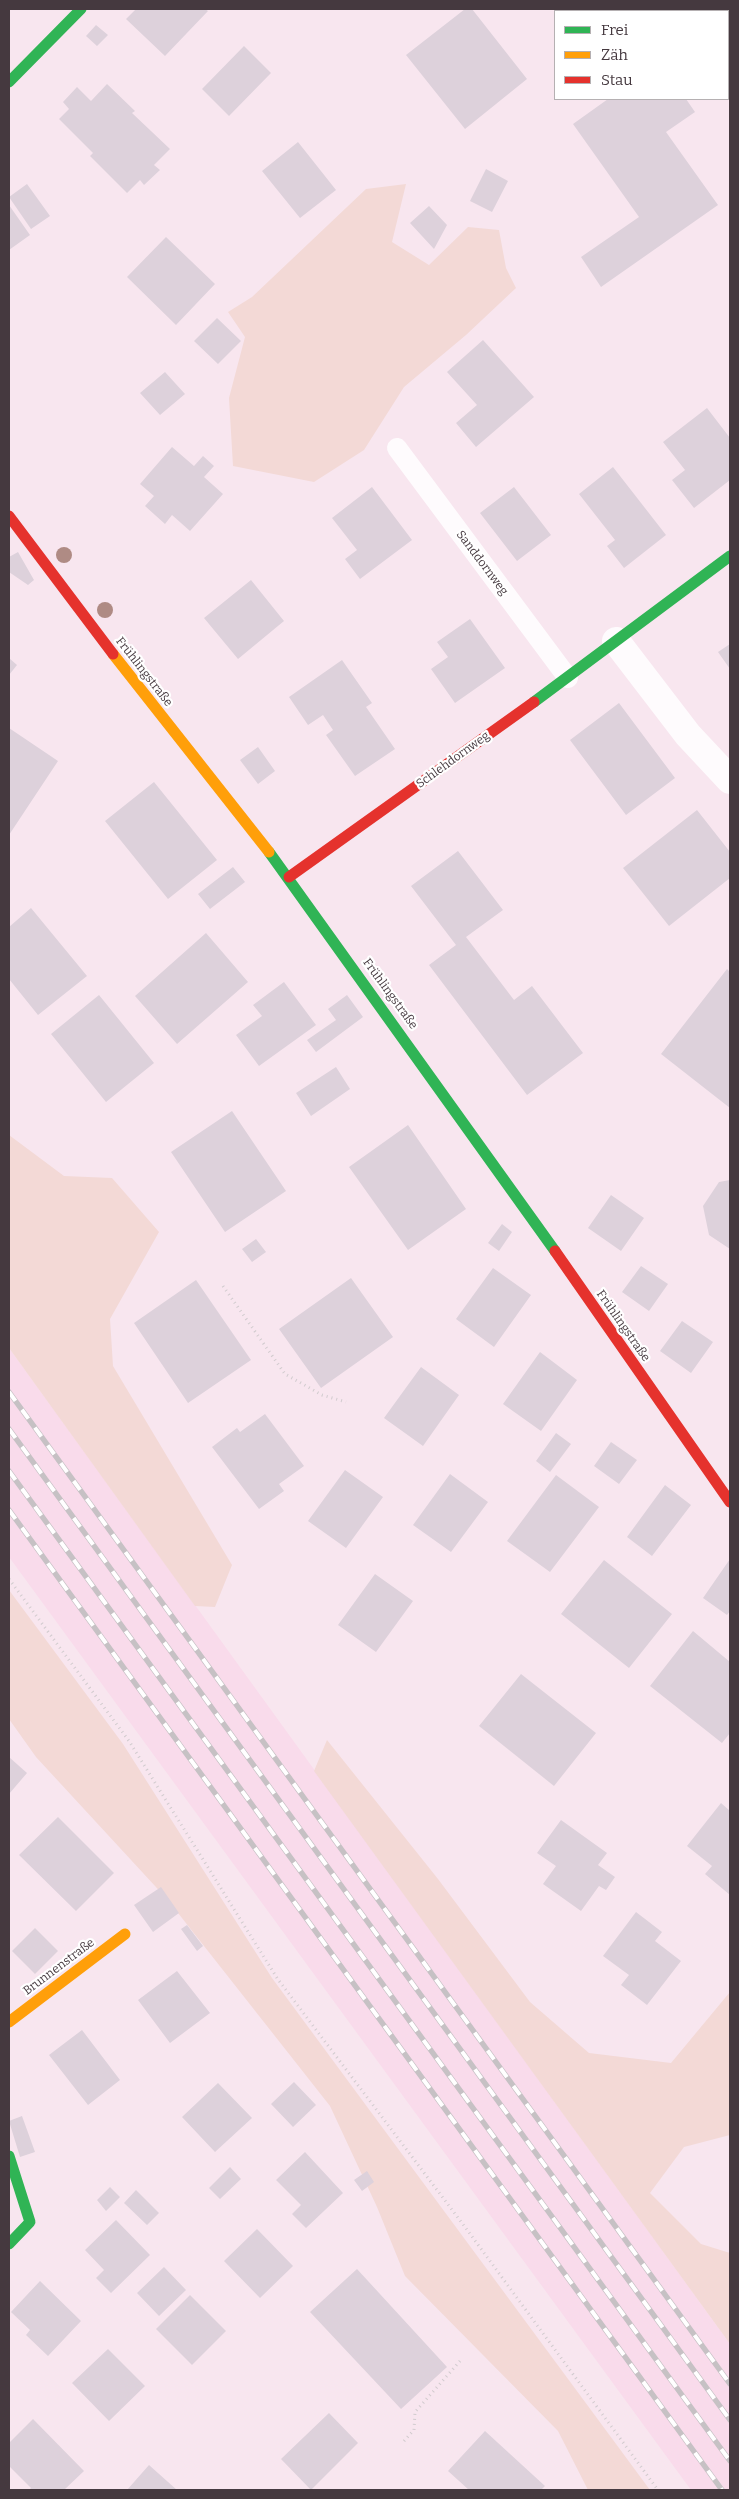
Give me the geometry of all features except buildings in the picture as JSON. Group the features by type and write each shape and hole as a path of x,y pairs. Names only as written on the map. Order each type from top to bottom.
{"street":[{"path":"9,82 81,9"},
{"name":"Frühlingstraße","path":"9,516 141,692 289,877 514,1190 730,1502"},
{"name":"Schlehdornweg","path":"289,877 568,678 730,556"},
{"path":"616,641 688,735 730,780"},
{"name":"Brunnenstraße","path":"9,2022 125,1934"},
{"path":"9,2156 30,2222 9,2244"}],"lane":[{"name":"Sanddornweg","path":"397,448 568,678"}],"path":[{"path":"223,1286 285,1374 322,1395 346,1402"},
{"path":"9,1579 129,1742 277,1978 465,2227 658,2490"},
{"path":"404,2441 414,2430 415,2412 460,2361"}],"shaded area":[{"path":"406,184 392,242 429,265 468,227 499,230 506,268 516,288 466,335 404,387 364,450 314,482 233,466 229,398 245,337 228,312 252,297 366,189"},
{"path":"9,1135 64,1176 112,1178 159,1232 110,1319 113,1366 232,1565 215,1607 195,1606 9,1348"},
{"path":"9,1348 730,2344 730,2490 691,2490 9,1557"},
{"path":"9,1590 123,1744 272,1978 650,2490 588,2490 558,2431 405,2276 377,2207 330,2106 167,1899 36,1757 9,1719"},
{"path":"327,1740 438,1879 530,2002 589,2053 671,2063 730,1992 730,2135 684,2147 650,2193 701,2244 730,2253 730,2344 314,1771"}],"railway":[{"path":"9,1392 730,2384"},
{"path":"9,1429 730,2420"},
{"path":"9,1471 730,2461"},
{"path":"9,1510 722,2490"}],"traffic: fast":[{"path":"9,82 81,9"},
{"path":"534,702 730,556"},
{"path":"269,852 555,1251"},
{"path":"9,2156 30,2222 9,2244"}],"traffic: slow":[{"path":"113,654 269,852"},
{"path":"9,2022 125,1934"}],"traffic: jam":[{"path":"9,516 113,654"},
{"path":"289,877 534,702"},
{"path":"555,1251 730,1502"}]}
